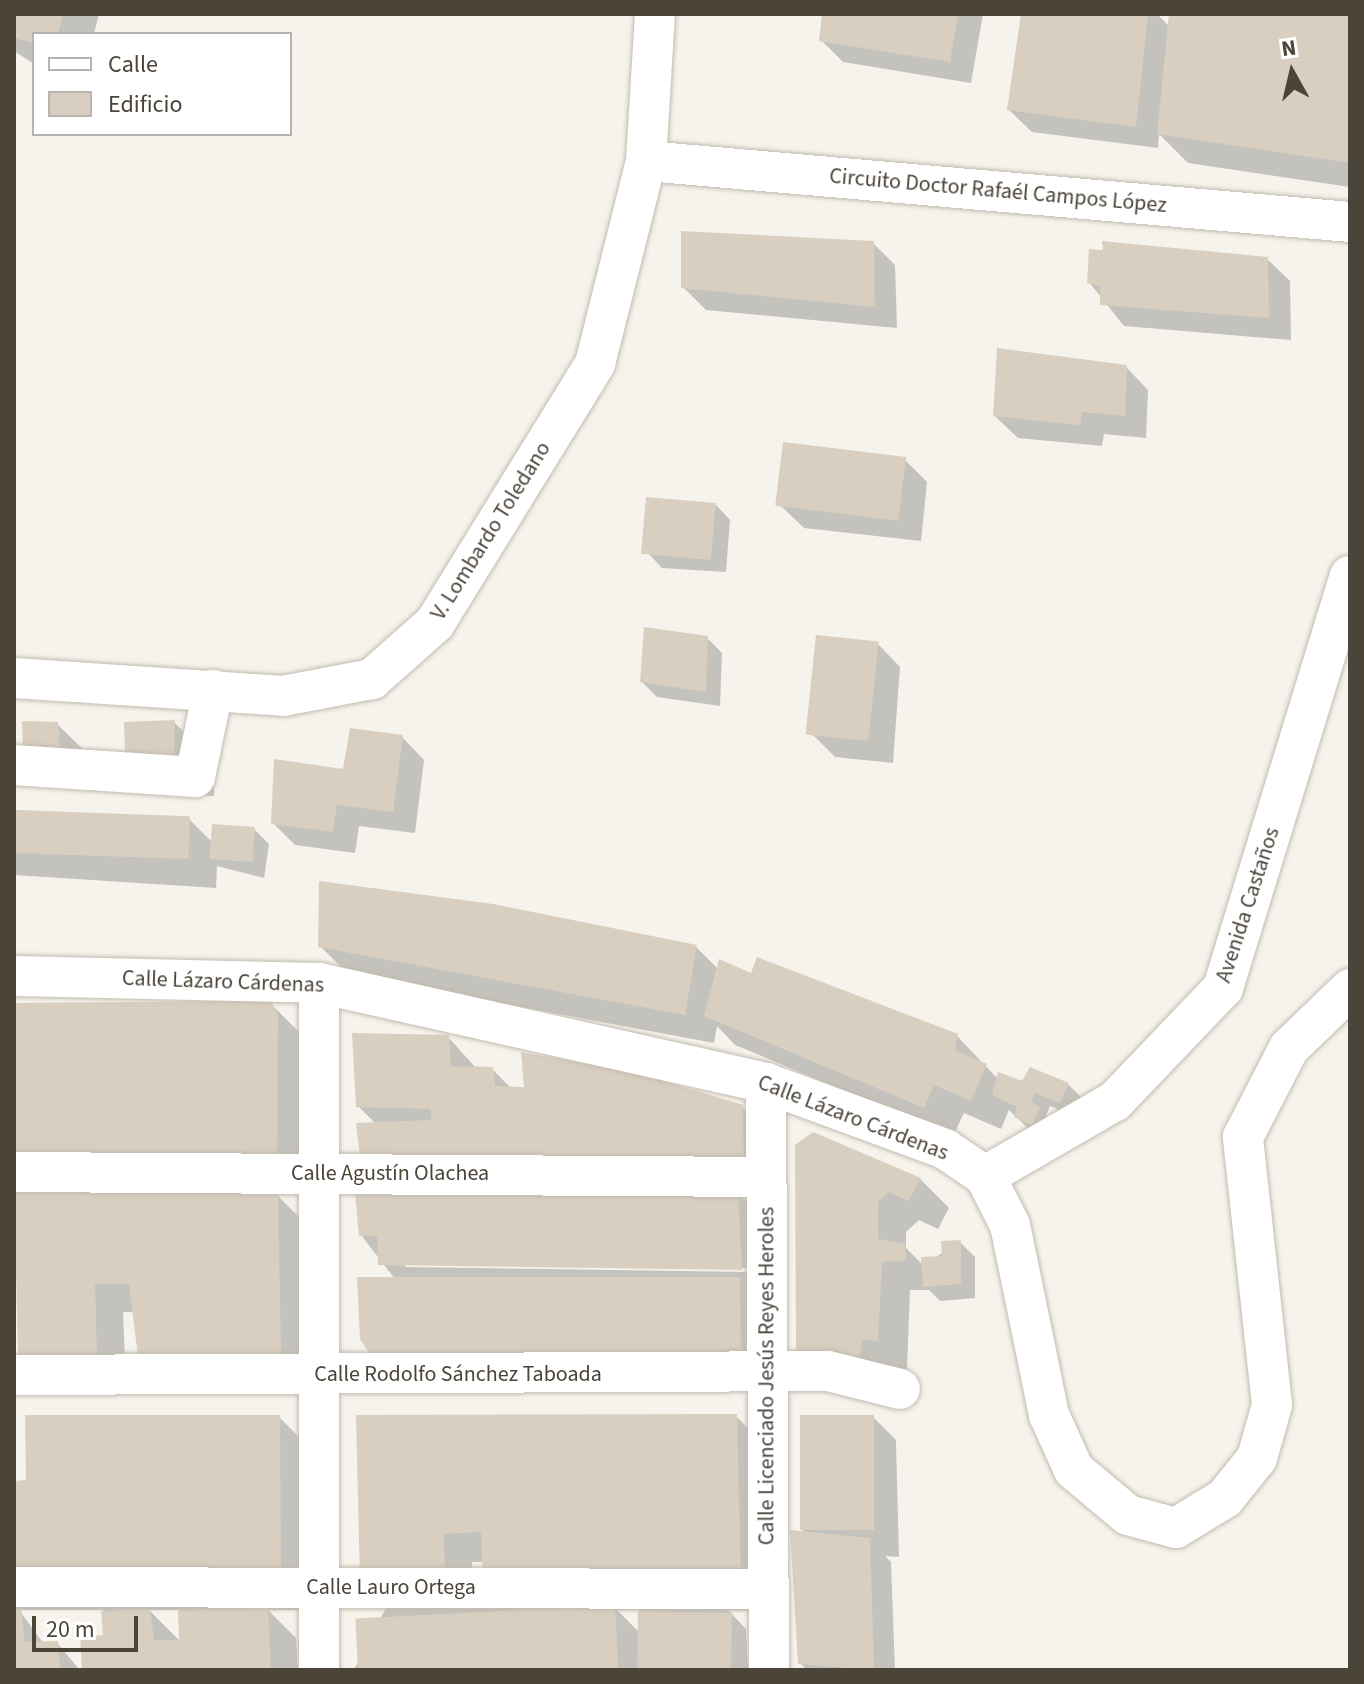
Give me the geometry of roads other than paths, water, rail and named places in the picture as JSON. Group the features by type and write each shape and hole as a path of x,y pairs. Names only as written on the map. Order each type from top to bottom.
{"street":[{"name":"V. Lombardo Toledano","path":"14,678 283,696 372,679 435,623 595,364 646,161 655,14"},
{"name":"Circuito Doctor Rafaél Campos López","path":"646,161 1350,222"},
{"name":"Avenida Castaños","path":"985,1176 1115,1101 1223,988 1350,576"},
{"path":"14,765 195,777 213,690"},
{"name":"Calle Lázaro Cárdenas","path":"14,976 319,983 766,1083 945,1149 985,1176 1010,1225 1049,1415 1074,1470 1128,1515 1176,1528 1225,1498 1257,1458 1272,1405 1243,1137 1289,1048 1350,989"},
{"path":"319,983 319,1670"},
{"name":"Calle Licenciado Jesús Reyes Heroles","path":"766,1083 769,1670"},
{"name":"Calle Agustín Olachea","path":"14,1172 766,1177"},
{"name":"Calle Rodolfo Sánchez Taboada","path":"14,1375 767,1375 828,1371 900,1389"},
{"name":"Calle Lauro Ortega","path":"14,1587 768,1589"}]}
